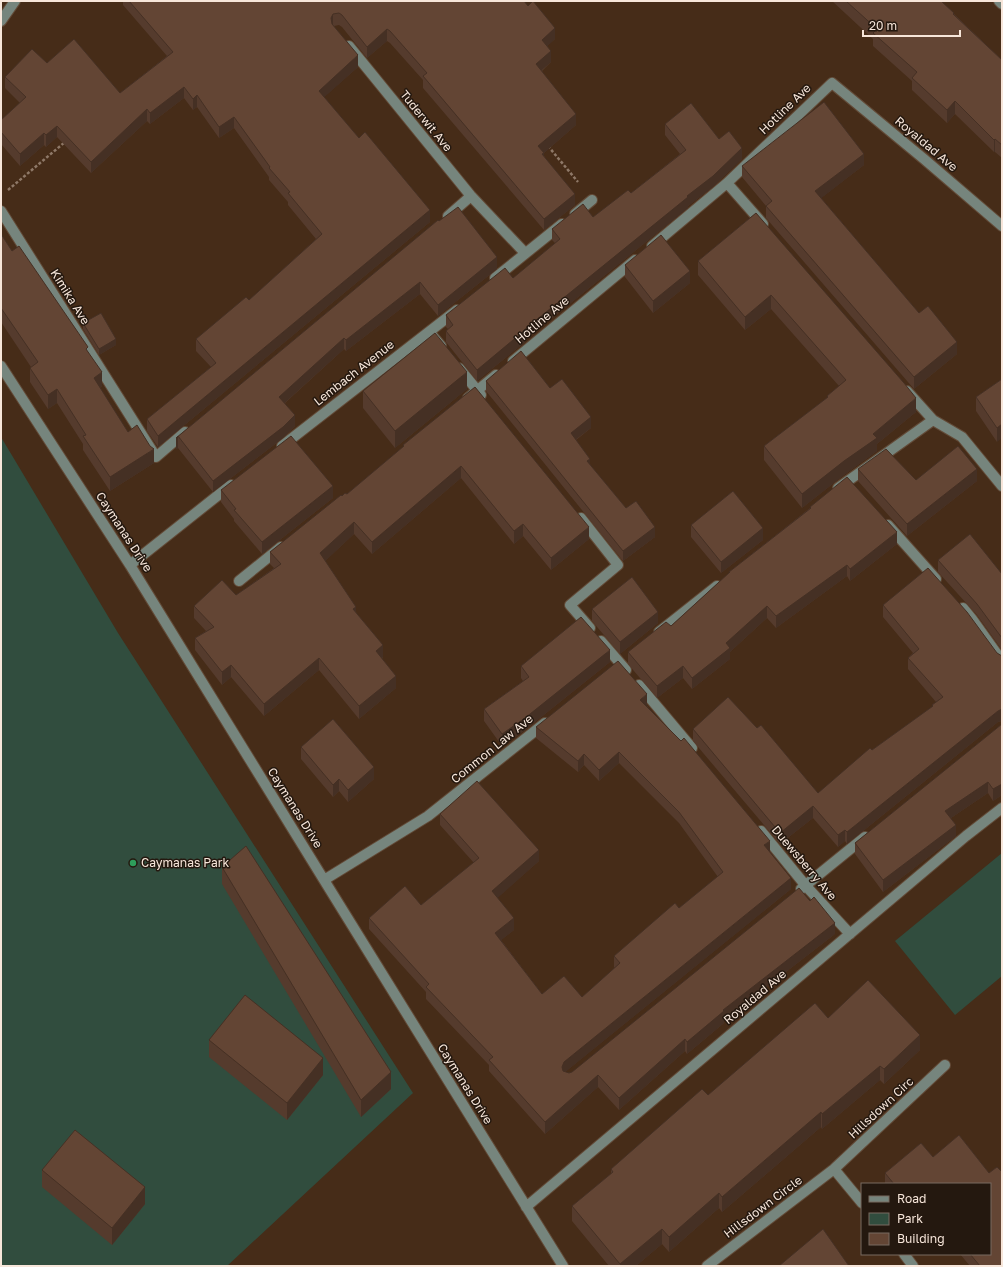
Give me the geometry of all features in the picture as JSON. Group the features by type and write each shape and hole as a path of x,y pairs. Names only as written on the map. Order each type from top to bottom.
{"street":[{"path":"1,21 15,1"},
{"path":"999,1 1002,4"},
{"name":"Tuderwit Ave","path":"342,37 471,196 525,253"},
{"name":"Hotline Ave","path":"459,405 727,183 832,82"},
{"name":"Royaldad Ave","path":"832,82 1002,226"},
{"path":"727,183 768,231"},
{"path":"441,222 471,196"},
{"path":"489,283 592,200"},
{"name":"Kimika Ave","path":"1,211 156,456 193,426"},
{"name":"Lembach Avenue","path":"275,452 430,332 465,302"},
{"path":"430,332 487,402"},
{"name":"Caymanas Drive","path":"1,366 130,564 563,1266"},
{"path":"902,385 932,420 962,437 1002,486"},
{"path":"830,495 851,483 932,420"},
{"path":"130,564 238,480"},
{"path":"574,511 618,565 570,605 699,757"},
{"path":"879,515 941,584"},
{"path":"239,581 288,542"},
{"path":"651,638 725,579"},
{"path":"957,602 972,619 1002,661"},
{"name":"Common Law Ave","path":"324,880 428,816 552,717"},
{"name":"Royaldad Ave","path":"526,1207 966,836 1002,808"},
{"name":"Duewsberry Ave","path":"755,824 806,886 850,934"},
{"path":"793,895 873,831"},
{"name":"Hillsdown Circ","path":"834,1169 945,1065"},
{"path":"834,1169 861,1202"},
{"name":"Hillsdown Circle","path":"707,1266 834,1169"},
{"path":"905,1255 913,1266"}],"path":[{"path":"7,191 68,140"},
{"path":"543,140 592,200"}],"green space":[{"name":"Caymanas Park","path":"1,437 118,633 413,1093 227,1266 1,1266"},
{"path":"1002,853 1002,976 955,1015 895,941"}],"building":[{"path":"129,1 524,1 528,6 533,1 555,28 542,40 551,51 536,64 576,114 538,146 544,153 542,154 575,194 544,219 423,76 427,73 390,31 387,29 367,47 342,15 339,13 333,14 331,18 332,24 358,55 319,91 359,138 365,132 430,210 158,436 147,419 216,363 196,339 246,297 249,300 322,234 288,193 290,192 269,168 270,167 234,117 219,127 197,95 193,99 184,87 150,113 147,109 91,162 57,126 46,135 44,133 20,154 1,132 1,120 26,97 5,77 32,49 47,63 74,39 120,93 173,52"},
{"path":"846,1 941,1 954,13 953,14 1002,60 1002,145 995,139 994,140 955,101 947,110 912,78 917,72 873,33 877,29"},
{"path":"824,102 864,154 815,191 919,313 928,306 957,342 914,377 766,206 772,201 742,166"},
{"path":"691,103 719,139 729,131 742,148 713,176 687,196 688,197 477,370 446,331 453,325 446,315 505,268 513,278 560,239 552,229 583,204 593,217 628,190 631,193 686,150 665,124"},
{"path":"458,207 497,257 438,305 420,282 346,340 344,338 279,397 295,415 283,427 213,481 178,436 438,220 439,221"},
{"path":"756,213 916,398 873,434 877,438 844,461 802,494 764,446 828,397 827,396 846,380 771,295 745,317 698,261"},
{"path":"1,234 12,251 19,246 88,347 86,349 102,372 94,378 128,432 137,425 150,446 154,449 110,477 83,436 86,435 57,389 48,395 30,368 38,362 1,308"},
{"path":"661,235 690,271 653,301 625,265"},
{"path":"101,313 116,339 99,349 83,323"},
{"path":"435,333 467,372 395,431 363,391"},
{"path":"521,351 550,388 562,379 591,417 571,433 590,459 587,461 626,508 636,501 655,527 623,551 486,381"},
{"path":"1002,379 1002,424 997,428 976,397"},
{"path":"475,387 589,527 551,558 523,524 514,531 461,466 372,542 354,522 320,553 356,607 353,609 383,645 376,651 396,676 359,706 319,658 264,704 231,665 222,672 195,638 214,627 194,606 222,580 236,595 281,564 270,552 341,495 342,496 345,493 347,494 404,446 403,445"},
{"path":"291,436 333,486 262,542 234,510 236,509 221,490"},
{"path":"958,446 977,469 907,524 858,469 886,449 916,480"},
{"path":"847,477 897,532 850,569 847,565 776,616 767,606 726,643 730,648 692,678 683,666 657,686 628,652 666,622 671,626 729,572 811,508 810,507"},
{"path":"733,491 763,528 721,562 691,525"},
{"path":"970,534 1002,574 1002,638 977,604 938,560"},
{"path":"928,568 967,612 997,653 1002,656 1002,709 847,832 845,830 838,835 813,806 780,833 693,729 728,697 757,728 761,725 818,793 870,748 872,750 933,706 932,705 943,697 908,658 919,649 883,605"},
{"path":"632,577 658,612 620,642 592,609"},
{"path":"581,617 610,650 525,718 502,734 484,709 529,677 521,666"},
{"path":"618,661 647,694 640,700 681,741 684,738 770,841 764,845 791,878 564,1062 562,1067 563,1071 569,1073 572,1072 799,888 810,901 814,897 835,923 723,1010 724,1011 687,1042 685,1039 619,1098 598,1075 545,1122 489,1060 493,1057 426,987 429,984 369,918 405,886 421,905 479,858 440,814 477,781 539,850 492,891 514,918 495,933 542,994 564,976 582,997 620,963 614,956 675,903 679,908 723,872 679,812 619,752 599,770 584,754 578,761 536,727"},
{"path":"333,719 374,767 348,790 339,779 333,785 301,747"},
{"path":"1002,724 1002,784 993,789 988,782 945,811 956,825 883,880 855,843"},
{"path":"246,846 391,1072 361,1100 222,867"},
{"path":"868,980 920,1035 884,1069 880,1066 822,1114 821,1112 722,1197 719,1193 669,1237 662,1229 620,1264 572,1206 613,1172 611,1169 702,1089 708,1095 815,1003 828,1018"},
{"path":"245,995 323,1058 287,1103 209,1040"},
{"path":"75,1130 145,1187 112,1228 42,1170"},
{"path":"959,1135 989,1173 997,1167 1002,1172 1002,1266 980,1266 971,1255 991,1255 991,1183 893,1183 885,1173 921,1143 933,1157"},
{"path":"823,1229 849,1266 779,1266"}],"place":[{"name":"Caymanas Park","path":"133,863"}]}
